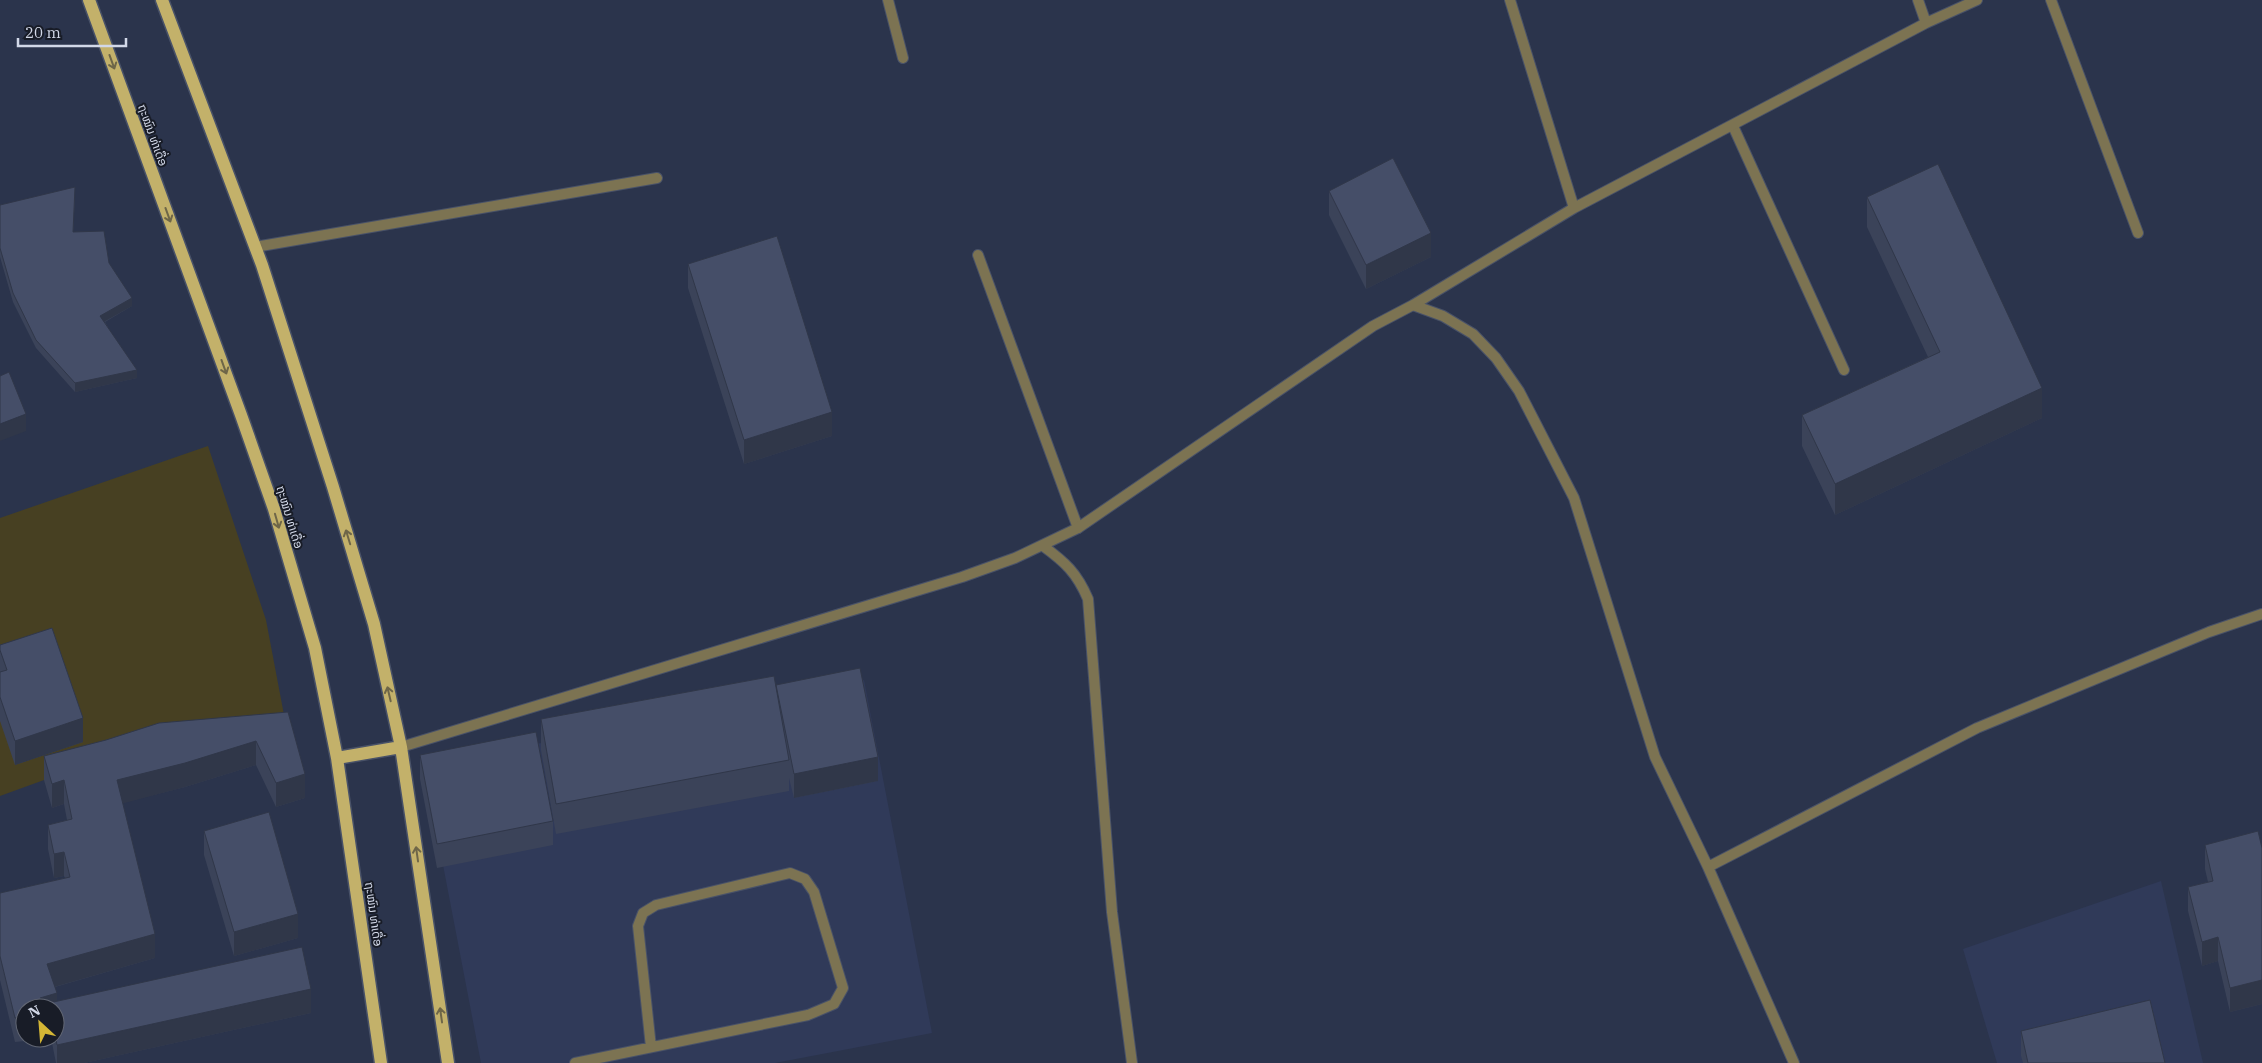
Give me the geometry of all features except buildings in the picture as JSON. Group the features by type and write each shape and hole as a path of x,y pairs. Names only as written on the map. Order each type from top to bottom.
{"main road":[{"name":"ຖະໝົນ ທ່າເດື່ອ","path":"90,0 234,392 274,509 315,648 337,758 381,1063"},
{"path":"162,0 255,247 319,441 374,624 401,747 448,1063"},
{"path":"337,758 401,747"}],"street":[{"path":"888,0 903,58"},
{"path":"1510,0 1574,208"},
{"path":"1918,0 1926,23"},
{"path":"401,747 952,580 1043,546 1078,528 1373,326 1574,208 1926,23 1976,0"},
{"path":"2051,0 2138,233"},
{"path":"1733,126 1844,370"},
{"path":"255,247 657,178"},
{"path":"978,256 1078,528"},
{"path":"1413,304 1443,316 1473,334 1496,358 1519,391 1574,498 1656,757 1708,867 1794,1063"},
{"path":"1043,546 1067,564 1081,580 1088,599 1112,912 1132,1063"},
{"path":"1708,867 1977,728 2209,632 2262,614"},
{"path":"575,1063 808,1015 834,1004 843,988 814,892 805,879 790,873 656,905 643,913 638,926 651,1047"}],"shaded area":[{"path":"208,446 266,620 288,736 44,780 0,796 0,518"},
{"path":"864,680 932,1033 775,1063 481,1063 424,766"},
{"path":"2161,881 2203,1063 1997,1063 1963,949"}]}
